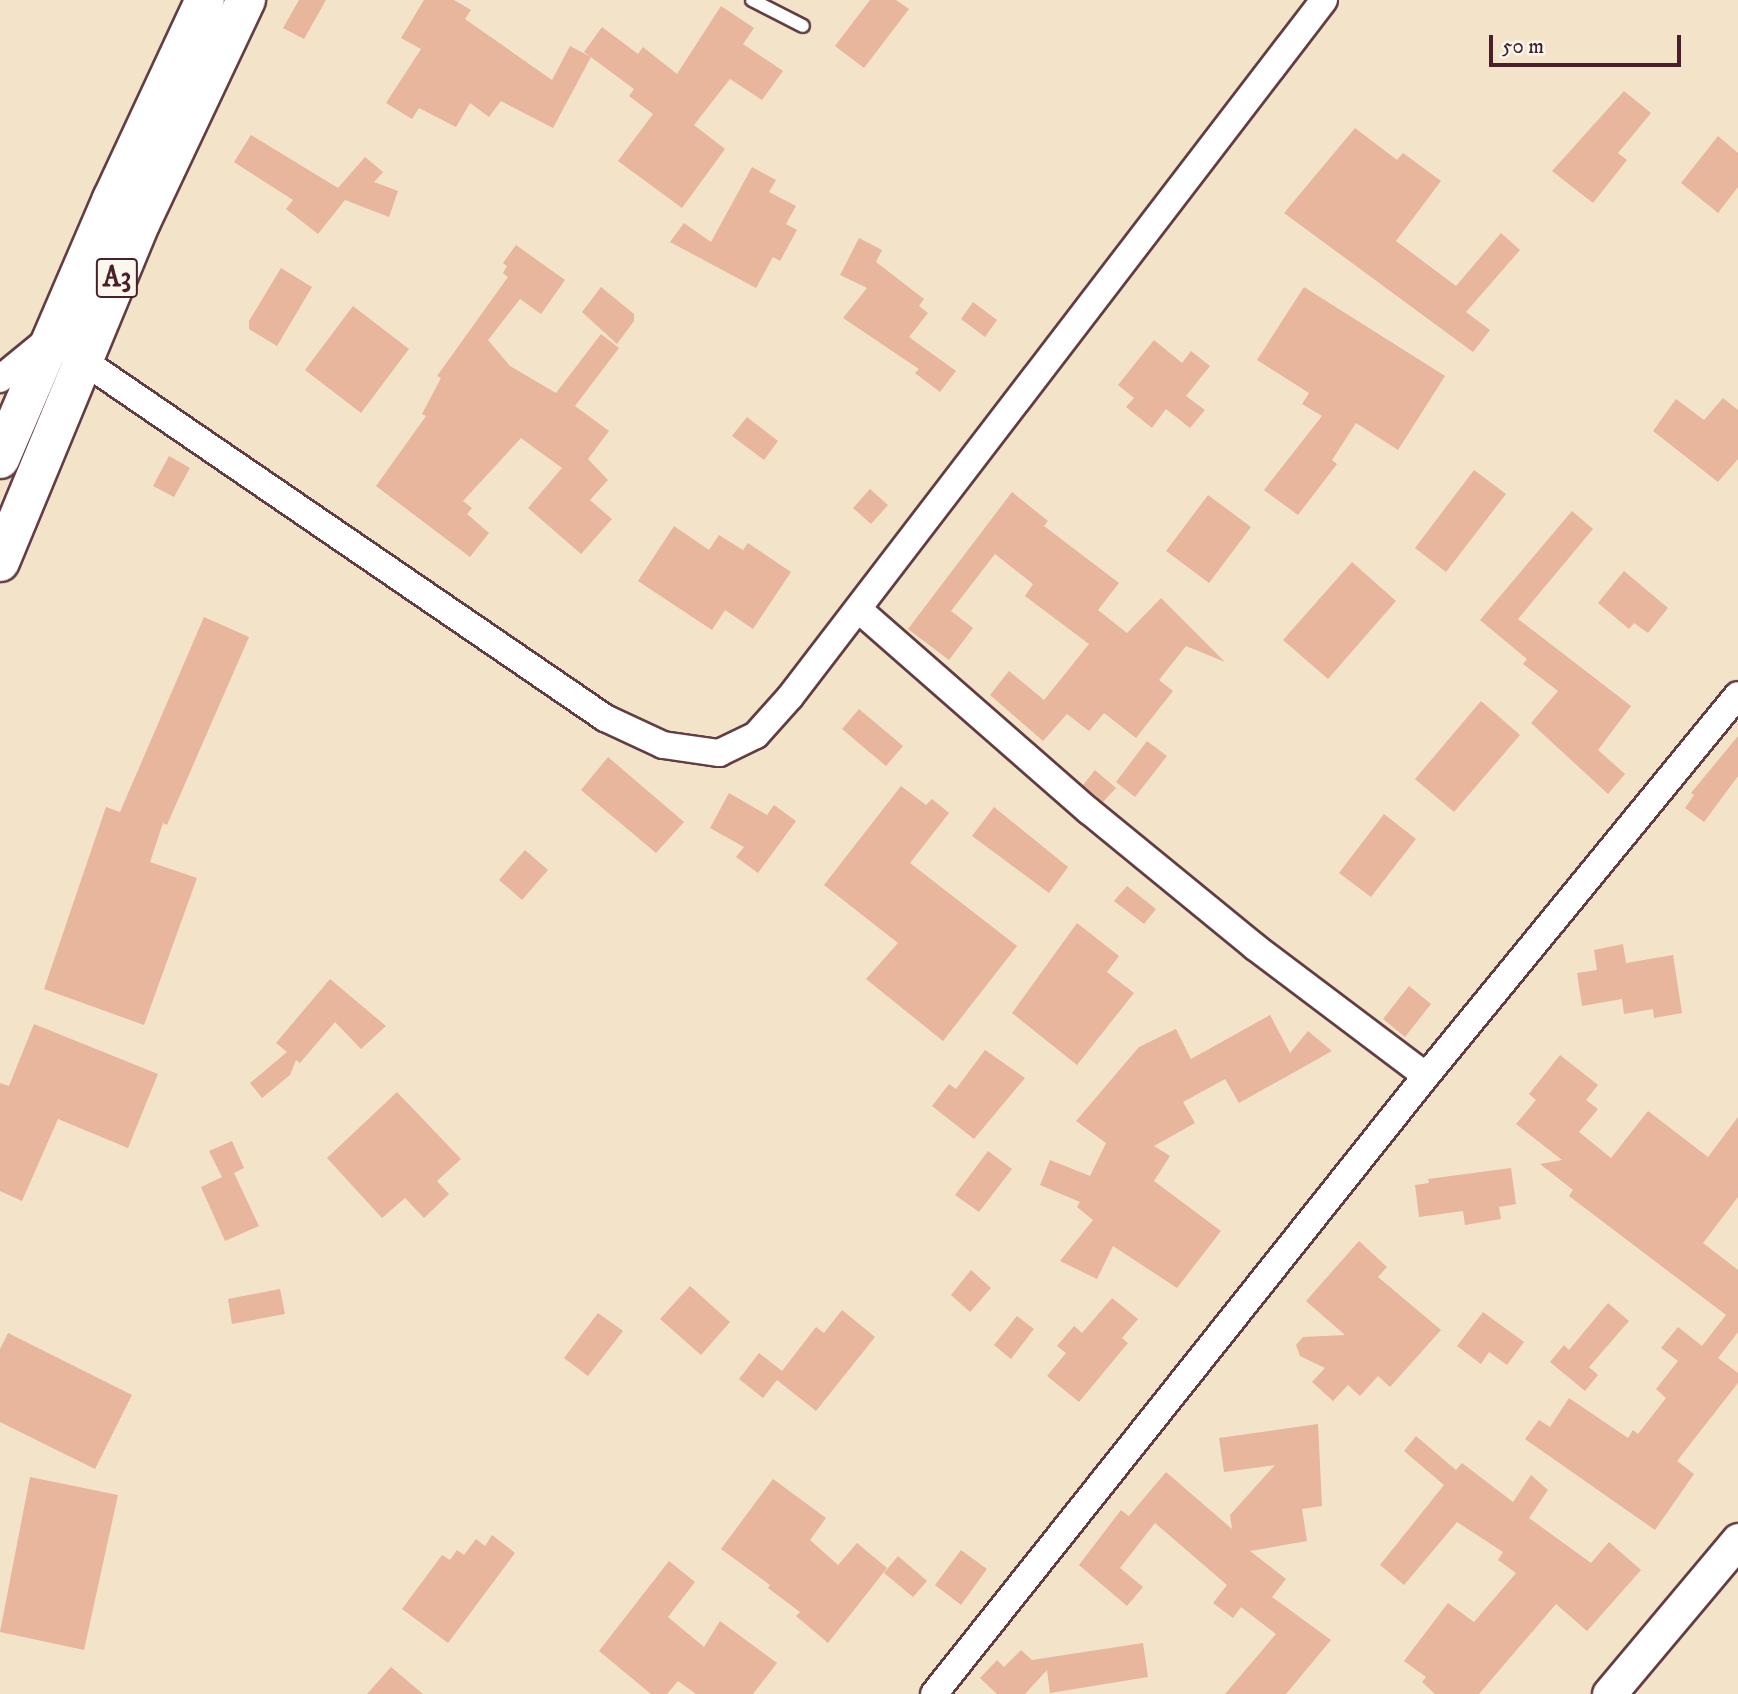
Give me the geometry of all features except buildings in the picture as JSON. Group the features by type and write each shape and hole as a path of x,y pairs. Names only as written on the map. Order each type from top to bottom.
{"highway":[{"name":"A3","path":"0,562 82,360 179,98 205,0"},
{"name":"A3","path":"1,456 50,338 179,98 246,0"}],"street":[{"path":"0,379 50,338 605,718 663,745 719,753 756,735 858,609 1324,0"},
{"path":"858,609 1089,811 1255,947 1426,1076"},
{"path":"934,1694 1426,1076 1738,695"},
{"path":"1609,1694 1738,1540"}],"lane":[{"path":"752,0 803,26"}]}
